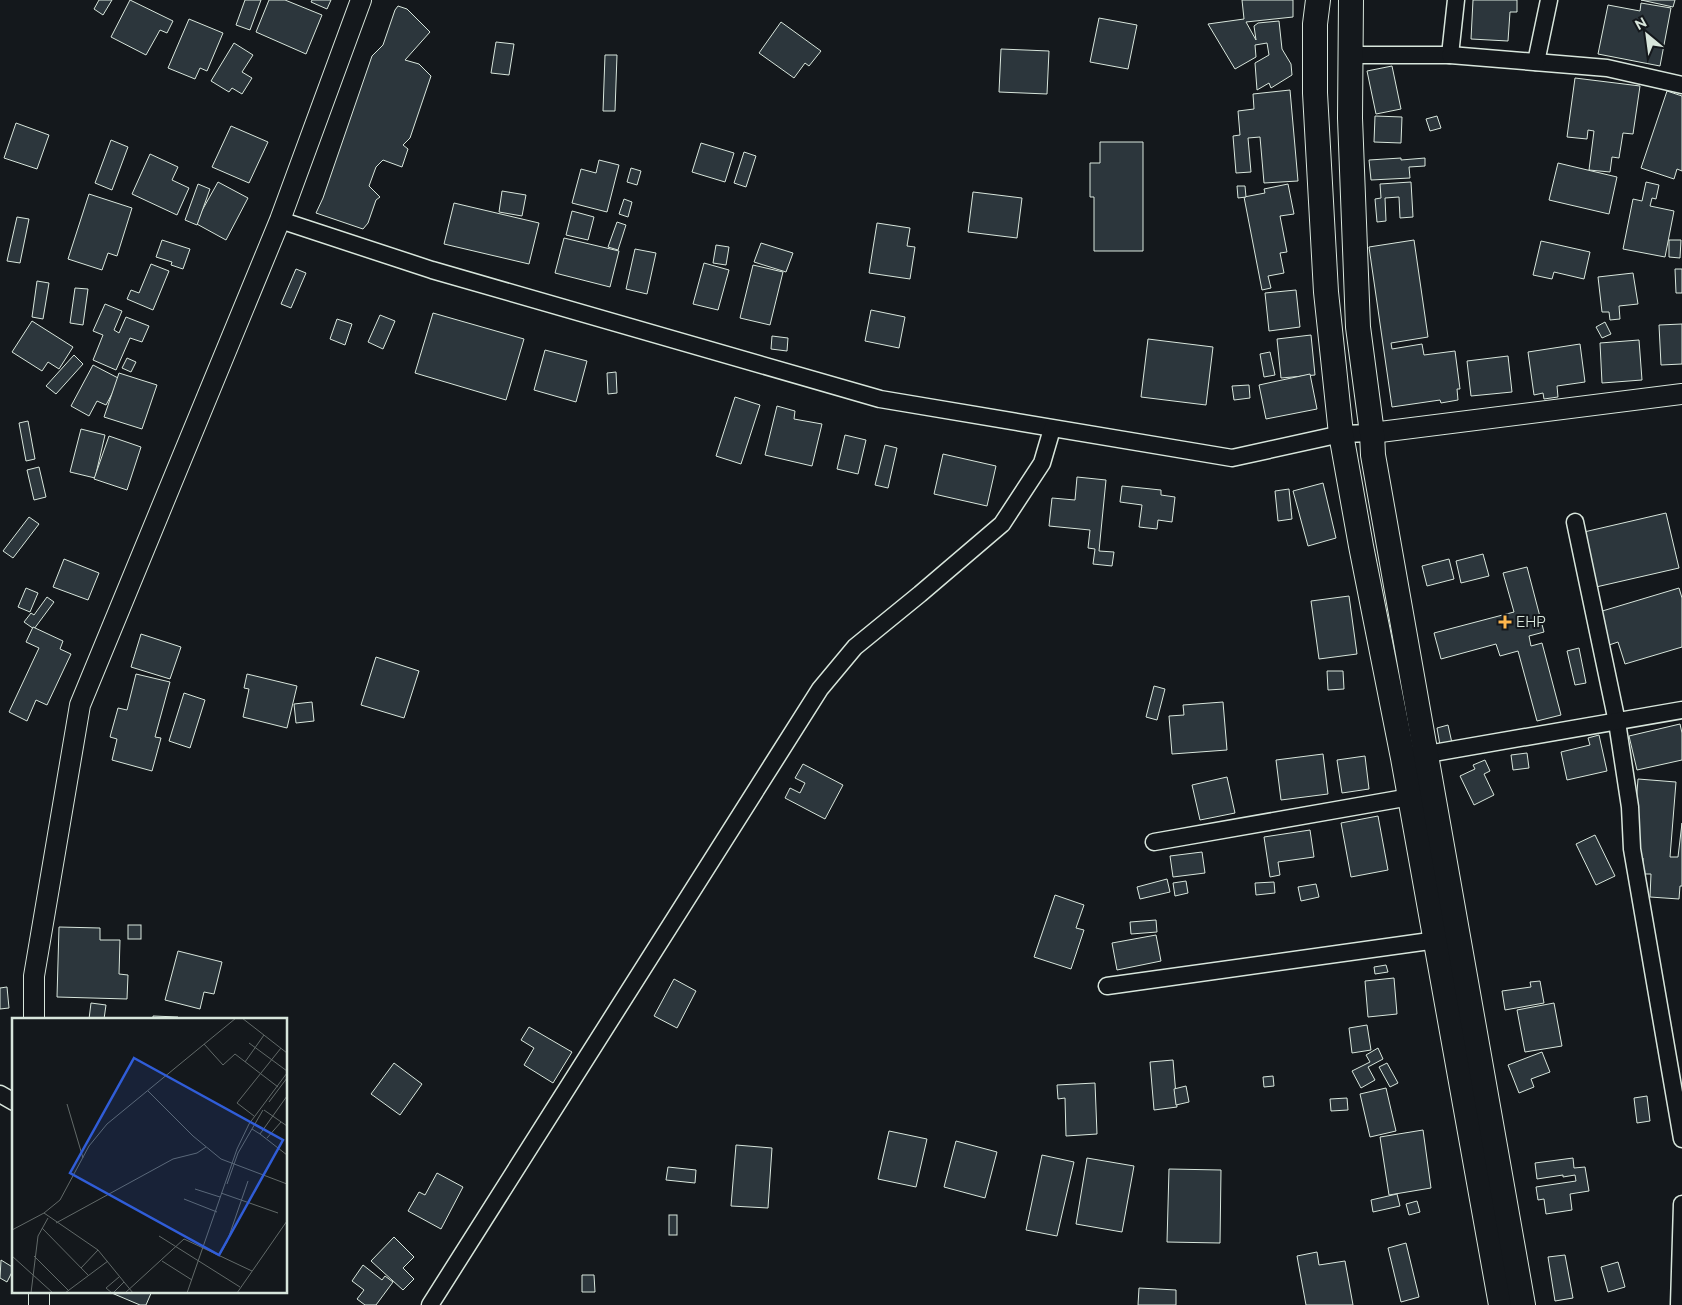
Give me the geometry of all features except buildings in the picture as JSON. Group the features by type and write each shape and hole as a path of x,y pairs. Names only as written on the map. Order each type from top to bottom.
{"main road":[{"path":"1318,0 1315,24 1315,93 1326,292 1341,434 1414,756 1410,797 1447,939 1501,1305"},
{"path":"1352,0 1350,118 1358,327 1372,433 1373,455 1414,756 1447,939 1524,1305"}],"street":[{"path":"34,1018 34,976 80,705 280,220 361,0"},
{"path":"1450,55 1456,0"},
{"path":"1536,62 1549,0"},
{"path":"1351,55 1450,55 1607,68 1682,85"},
{"path":"280,220 432,270 880,399 1232,458 1341,434 1372,433 1682,394"},
{"path":"430,1305 820,689 855,647 1002,524 1042,463 1052,429"},
{"path":"1575,522 1617,722 1630,807 1632,849 1682,1139"},
{"path":"1414,756 1682,710"},
{"path":"1154,842 1410,797"},
{"path":"1107,986 1447,939"},
{"path":"0,1094 12,1101"},
{"path":"1679,1305 1682,1204"},
{"path":"39,1292 39,1305"}],"place":[{"name":"EHP","path":"1505,622"}]}
